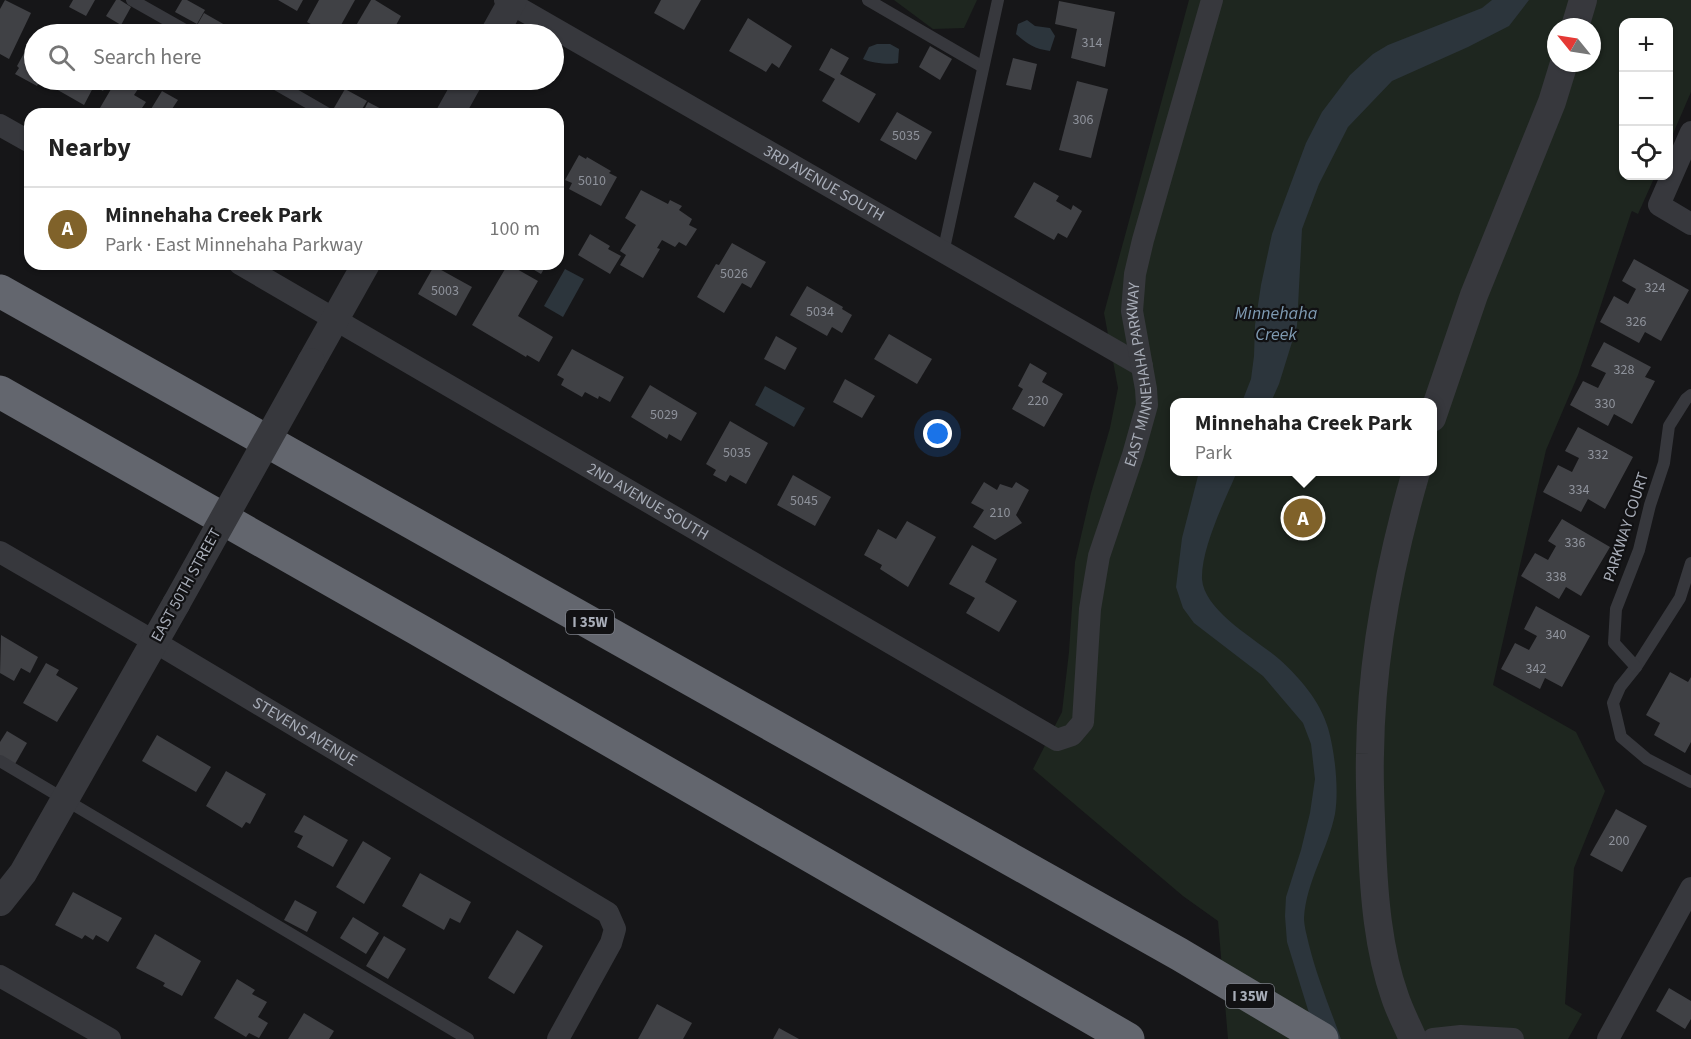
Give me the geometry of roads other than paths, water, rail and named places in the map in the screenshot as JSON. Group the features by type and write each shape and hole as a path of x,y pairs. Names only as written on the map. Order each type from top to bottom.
{"highway":[{"name":"I 35W","path":"0,291 1179,954 1322,1039"},
{"path":"0,392 417,629 1128,1039"}],"street":[{"name":"EAST MINNEHAHA PARKWAY","path":"1057,740 1072,735 1083,722 1090,609 1099,556 1147,405 1132,311 1135,274 1212,0"},
{"path":"1578,18 1583,0"},
{"name":"3RD AVENUE SOUTH","path":"509,1 549,24"},
{"path":"499,24 509,1"},
{"name":"3RD AVENUE SOUTH","path":"564,33 1142,366"},
{"path":"1437,403 1474,295 1552,102 1561,72"},
{"path":"453,108 463,90"},
{"path":"0,125 24,139"},
{"path":"1691,132 1659,205 1691,224"},
{"name":"2ND AVENUE SOUTH","path":"250,270 1057,740"},
{"name":"EAST 50TH STREET","path":"0,902 23,873 363,270"},
{"path":"1413,1039 1395,997 1377,914 1370,753 1381,630 1401,525 1415,476"},
{"name":"STEVENS AVENUE","path":"0,552 608,913 615,929 611,943 558,1039"},
{"path":"1608,1039 1689,898"},
{"path":"0,975 111,1039"},
{"path":"1433,1039 1461,1036 1514,1039"}],"lane":[{"path":"132,0 174,24"},
{"path":"868,0 984,67"},
{"path":"943,253 998,0"},
{"path":"286,90 317,108"},
{"name":"PARKWAY COURT","path":"1636,667 1614,643 1616,609 1638,550 1664,463 1669,426 1691,395"},
{"path":"1691,563 1680,598 1636,667 1620,687 1613,703 1621,737 1647,759 1691,782"},
{"path":"0,761 468,1039"}],"water":[{"name":"Minnehaha Creek","path":"1492,0 1529,0 1509,26 1392,81 1348,127 1319,184 1302,229 1297,326 1279,384 1273,398 1244,398 1251,379 1255,325 1272,234 1306,143 1322,112 1350,75 1373,54 1388,45 1482,8"},
{"path":"1027,20 1035,26 1050,28 1055,36 1050,51 1032,46 1016,34 1018,24"},
{"path":"877,44 890,44 899,49 898,63 870,62 863,59 869,47"},
{"path":"565,269 584,279 563,317 544,306"},
{"path":"765,386 805,408 794,427 755,405"},
{"path":"1198,476 1235,476 1209,539 1202,579 1205,591 1221,613 1279,659 1302,682 1315,699 1328,728 1336,783 1335,814 1309,891 1304,924 1316,969 1341,1039 1317,1039 1287,942 1286,897 1301,850 1315,779 1311,744 1303,723 1263,676 1194,623 1183,608 1176,587 1182,538"}],"place":[{"name":"Minnehaha Creek Park","path":"1303,518"}]}
